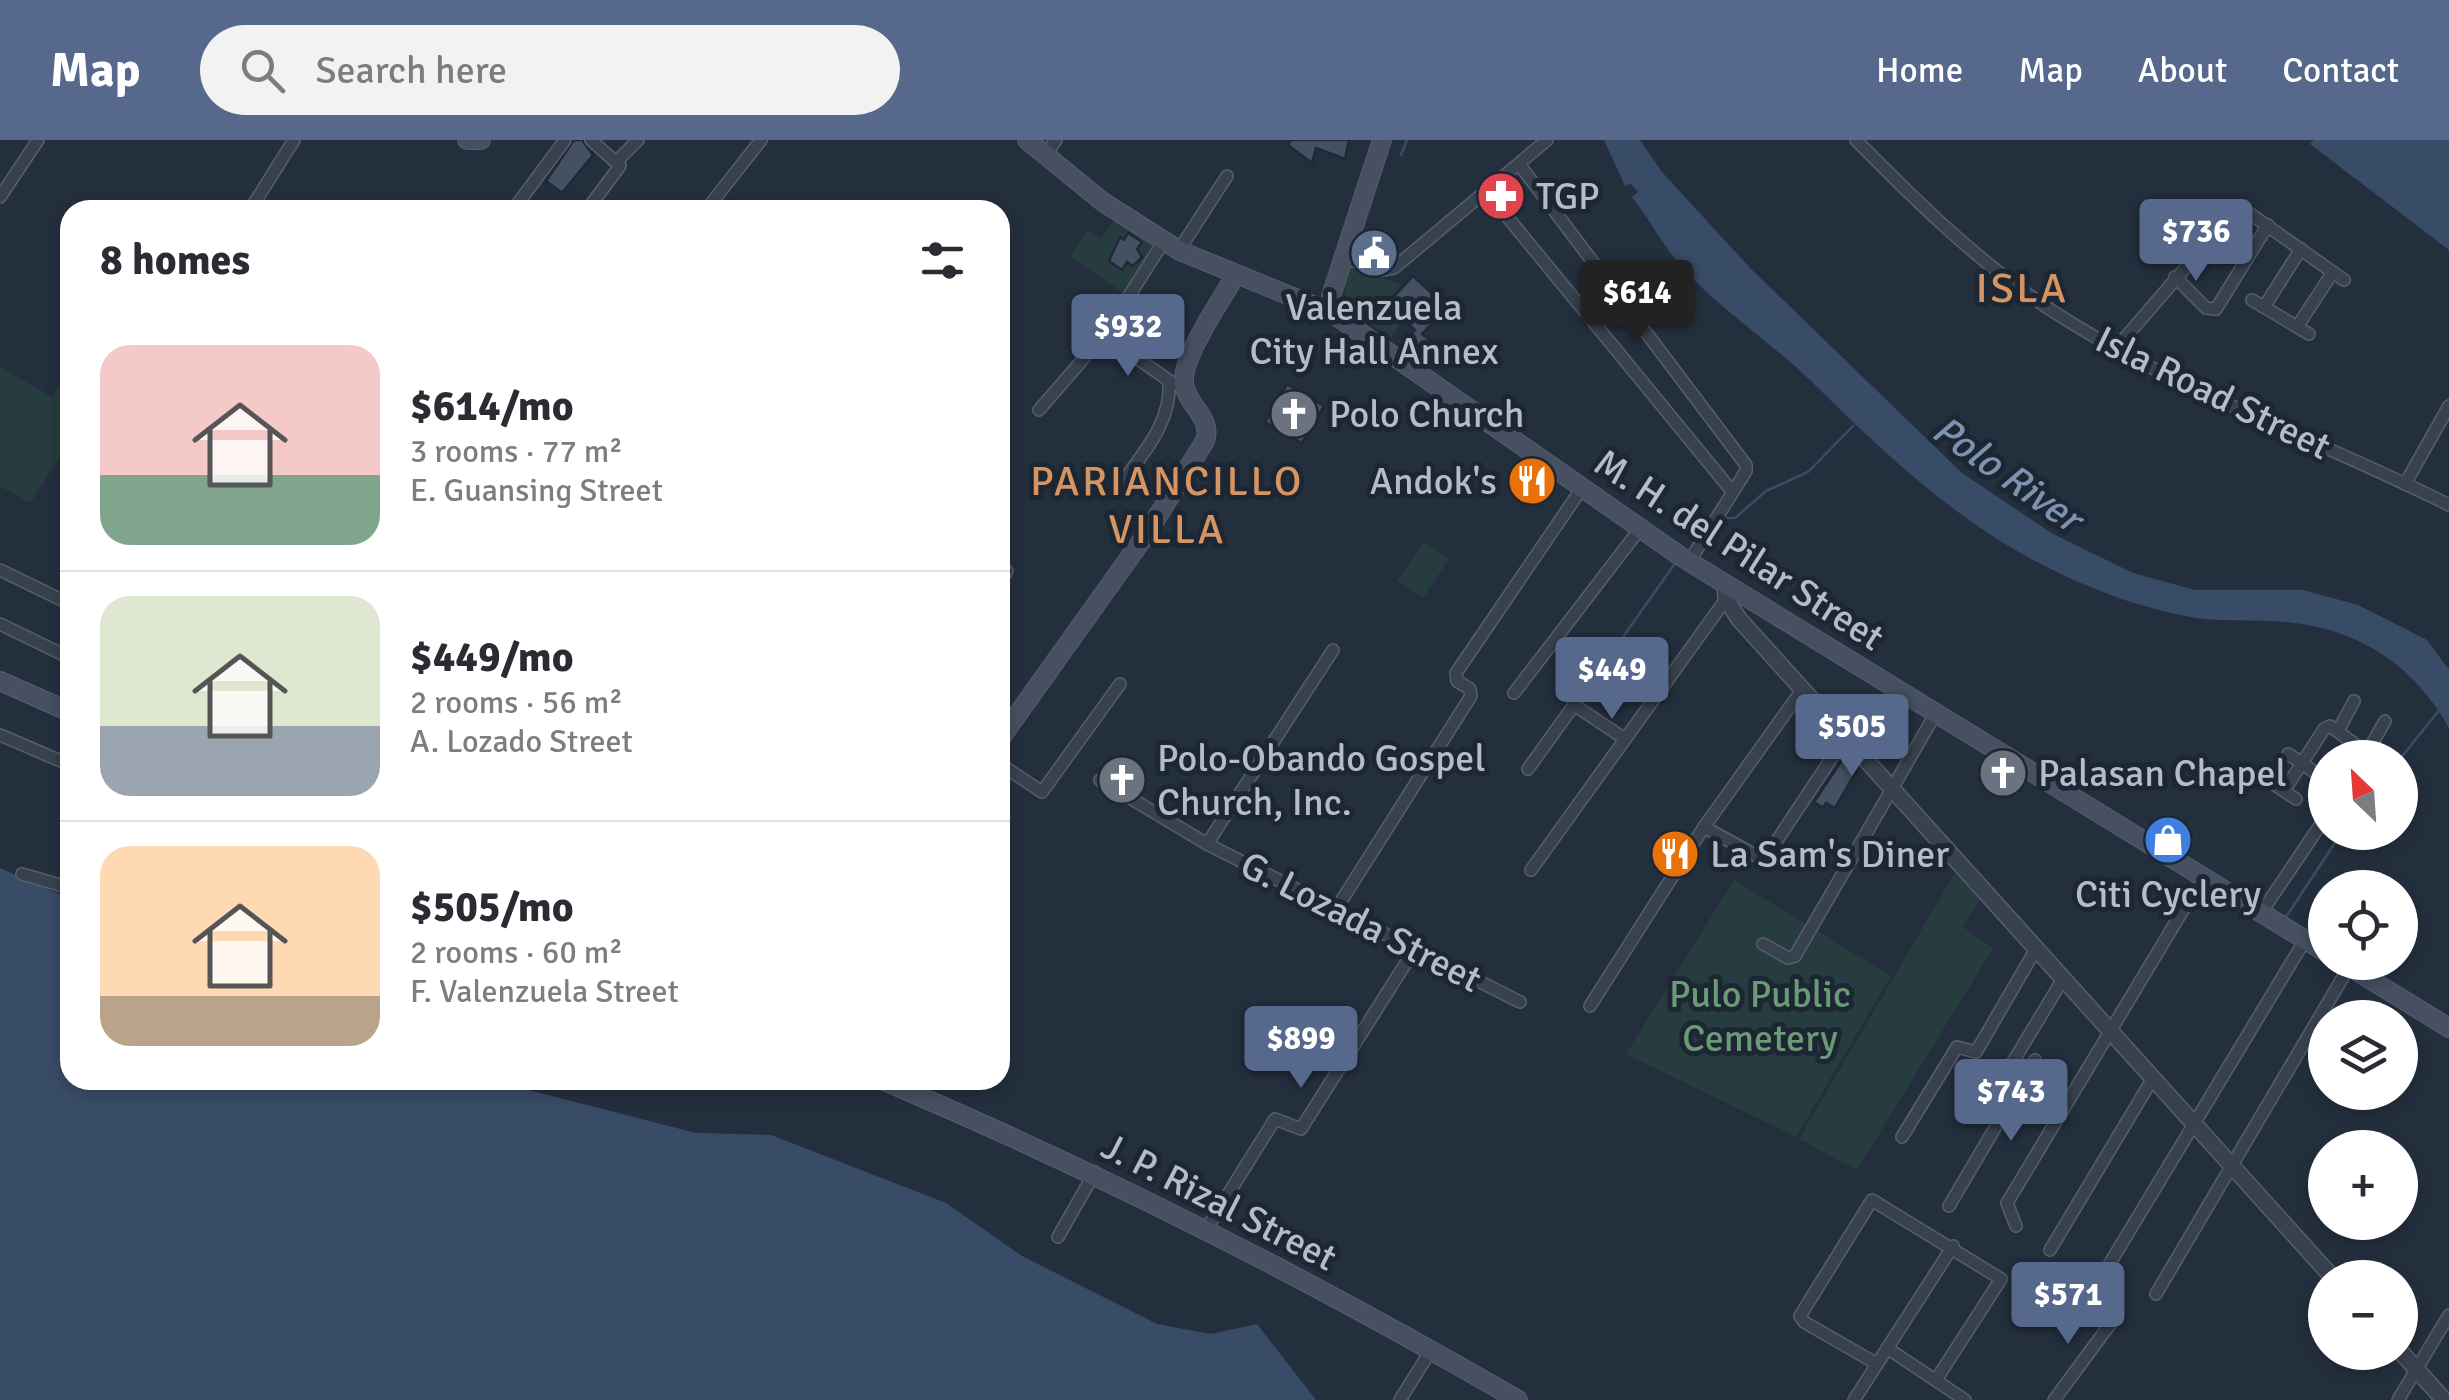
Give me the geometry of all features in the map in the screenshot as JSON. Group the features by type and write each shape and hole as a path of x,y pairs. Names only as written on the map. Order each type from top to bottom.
{"main road":[{"name":"M. H. del Pilar Street","path":"1026,140 1050,148 1102,202 1172,246 1235,276 1332,313 1725,591 1936,713 2308,942"},
{"path":"1332,313 1330,302 1382,140"},
{"path":"1010,725 1147,534 1206,442 1203,417 1176,384 1235,276"},
{"path":"0,681 60,708"},
{"path":"2371,980 2449,1028"},
{"name":"J. P. Rizal Street","path":"905,1090 1095,1172 1206,1228 1518,1400"}],"street":[{"path":"0,197 38,140"},
{"path":"256,200 294,140"},
{"path":"521,200 566,140"},
{"path":"591,140 620,169 595,200"},
{"path":"616,161 638,140"},
{"path":"714,200 761,140"},
{"path":"1344,258 1390,270 1547,140"},
{"name":"Isla Road Street","path":"1856,140 1933,218 2026,292 2118,346 2274,427 2449,504"},
{"path":"1519,164 1746,468 1689,562"},
{"path":"1040,410 1104,336 1227,176"},
{"path":"1486,191 1731,490"},
{"path":"2118,346 2236,208 2243,206 2338,276 2297,327"},
{"path":"2175,277 2206,308 2216,309 2268,225"},
{"path":"2264,308 2301,249"},
{"path":"2252,300 2309,334"},
{"path":"1104,336 1176,384 1164,420 1120,484"},
{"path":"2405,484 2449,406"},
{"path":"1338,906 1471,696 1470,689 1457,681 1456,673 1582,488"},
{"path":"1514,692 1639,530"},
{"path":"0,570 60,599"},
{"path":"1531,870 1725,591 1802,690 2318,1260"},
{"path":"0,624 60,653"},
{"path":"1207,844 1333,650"},
{"path":"1010,771 1042,792 1120,684"},
{"path":"1590,1006 1704,827 1802,690"},
{"path":"2338,730 2354,701"},
{"path":"1528,769 1574,705 1625,739"},
{"path":"1764,944 1788,958 1795,956 1936,713"},
{"path":"2374,740 2385,721"},
{"path":"2284,791 2326,727 2338,730 2349,740"},
{"path":"0,735 60,761"},
{"path":"1704,827 1764,860 1845,738"},
{"path":"2288,754 2308,767"},
{"path":"2266,779 2296,799"},
{"name":"G. Lozada Street","path":"1100,780 1207,844 1338,906 1520,1002"},
{"path":"2261,913 2308,843"},
{"path":"22,874 60,885"},
{"path":"2016,1226 2007,1203 2203,877"},
{"path":"2104,1272 2305,940"},
{"path":"1206,1228 1275,1119 1301,1129 1416,947"},
{"path":"1902,1136 1958,1046 1976,1052 2036,949"},
{"path":"2008,1070 2063,979"},
{"path":"2156,1294 2234,1168 2338,980"},
{"path":"1949,1206 2035,1060"},
{"path":"2050,1250 2153,1078"},
{"path":"2016,1096 2055,1120"},
{"path":"1058,1237 1095,1172"},
{"path":"1877,1364 1800,1316 1869,1202 1876,1201 1953,1246 2001,1280 1936,1380"},
{"path":"1854,1400 1953,1246"},
{"path":"2418,1368 2449,1316"},
{"path":"2054,1400 2114,1319"},
{"path":"1887,1348 1965,1400"},
{"path":"1400,1400 1431,1350"},
{"path":"2398,1400 2417,1370 2444,1400"}],"green space":[{"path":"1117,217 1156,243 1123,293 1070,256 1087,230 1101,238"},
{"path":"1349,264 1401,285 1385,304 1403,321 1390,338 1359,316 1347,300 1345,279"},
{"path":"0,367 52,397 60,384 60,457 30,503 0,486"},
{"path":"1424,542 1449,559 1423,598 1397,581"},
{"path":"1957,869 1982,895 1963,927 1993,948 1857,1170 1799,1139"},
{"name":"Pulo Public Cemetery","path":"1734,880 1891,976 1796,1137 1626,1054"}],"water":[{"path":"1604,140 1640,140 1662,172 1750,268 1962,473 2053,534 2133,573 2195,590 2303,590 2358,605 2427,640 2449,670 2449,728 2419,686 2382,654 2360,642 2312,626 2196,618 2130,602 2046,567 1967,518 1912,476 1794,365 1695,281 1673,257 1632,197 1638,192 1630,183 1625,186"},
{"path":"2314,140 2449,140 2449,250 2310,144"},
{"path":"0,868 60,895 60,1090 529,1090 696,1133 771,1135 946,1203 1022,1256 1157,1324 1211,1334 1257,1324 1316,1400 0,1400"}],"building":[{"path":"574,140 582,140 593,155 562,193 546,181"},
{"path":"1291,140 1349,140 1345,159 1316,148 1312,163 1288,145"},
{"path":"1128,233 1142,242 1137,249 1142,257 1133,266 1127,262 1122,270 1109,261 1120,237 1124,240"},
{"path":"1413,276 1447,307 1422,334 1435,344 1422,360 1401,346 1415,330 1387,304"},
{"name":"Polo Church","path":"1287,384 1324,406 1302,443 1265,422"},
{"path":"1846,754 1858,768 1835,808 1826,803 1823,808 1814,802"}],"waterway":[{"path":"1401,155 1407,140"},
{"path":"1721,518 1735,518 1766,491 1808,472 1853,426"},
{"path":"1579,699 1676,562"},
{"path":"2415,740 2440,709"},
{"path":"2286,917 2330,850"}],"place":[{"name":"TGP","path":"1501,196"},
{"name":"Valenzuela City Hall Annex","path":"1374,253"},
{"name":"Polo Church","path":"1294,414"},
{"name":"Andok's","path":"1532,481"},
{"name":"Palasan Chapel","path":"2003,773"},
{"name":"Polo-Obando Gospel Church, Inc.","path":"1122,780"},
{"name":"Citi Cyclery","path":"2168,840"},
{"name":"La Sam's Diner","path":"1675,854"}],"district":[{"name":"ISLA","path":"2022,288"},
{"name":"PARIANCILLO VILLA","path":"1167,505"}],"water label":[{"name":"Polo River","path":"2007,474"}]}
